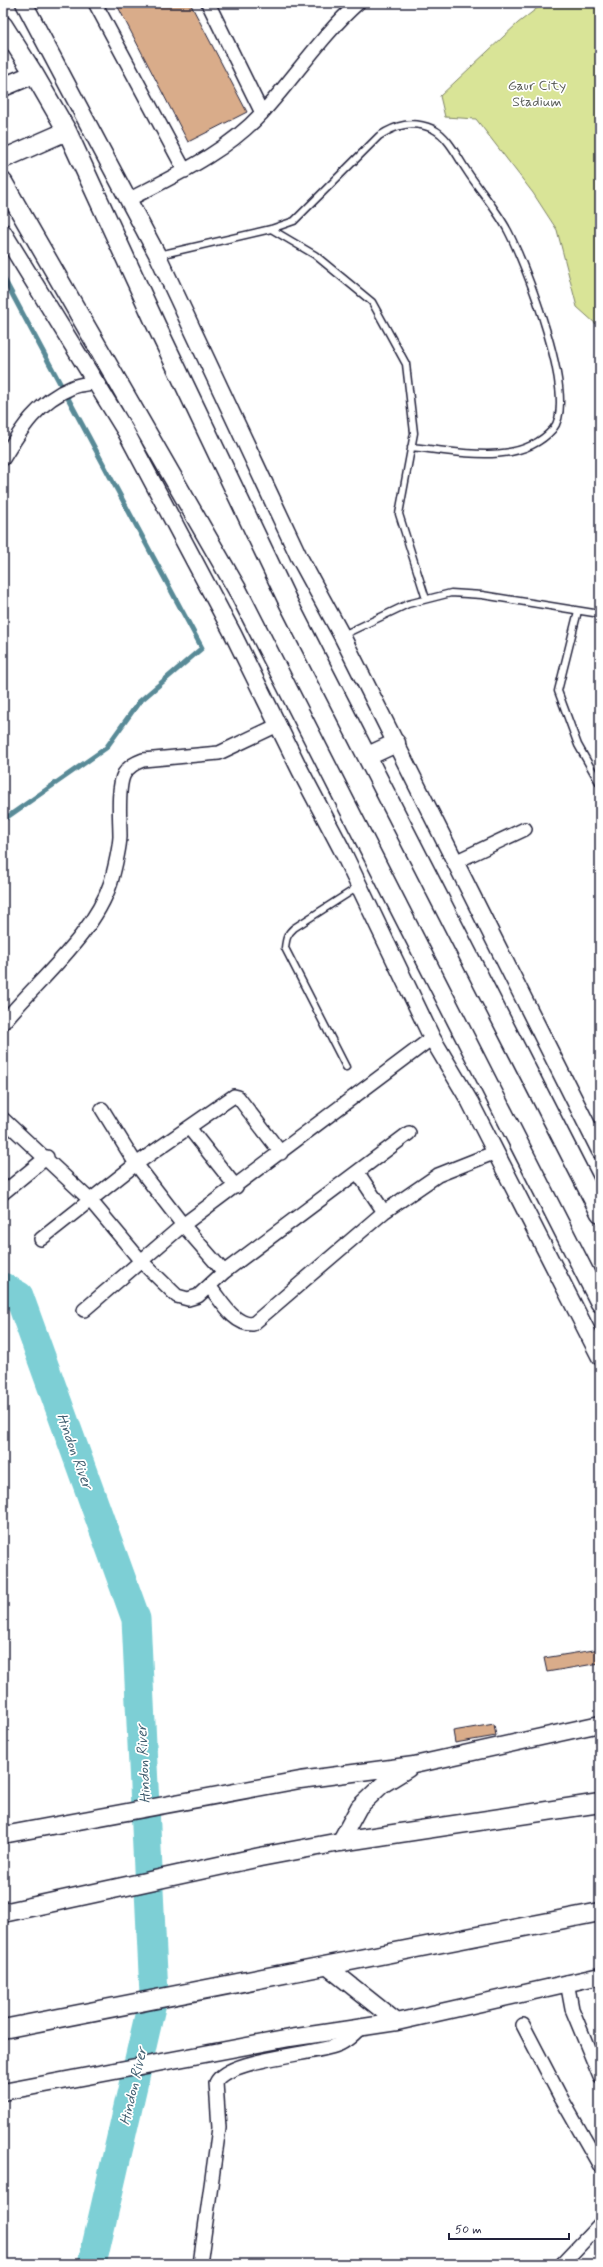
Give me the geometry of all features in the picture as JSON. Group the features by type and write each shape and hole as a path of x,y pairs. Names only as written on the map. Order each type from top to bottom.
{"main road":[{"path":"3,25 34,74 67,131 271,568 600,1213"},
{"path":"3,87 34,74"},
{"path":"3,159 67,131"},
{"path":"3,182 237,589 600,1303"},
{"path":"368,756 396,743"},
{"path":"3,1913 260,1857 340,1842 600,1803"},
{"path":"3,2029 284,1974 328,1967 600,1912"}],"street":[{"path":"24,3 158,256 299,557 342,636 600,1151"},
{"path":"95,3 185,171"},
{"path":"208,3 262,113"},
{"path":"128,200 185,171 223,148 262,113 334,27 358,3"},
{"path":"3,232 97,382 126,432 213,599 233,634 360,886 432,1038 470,1102 600,1357"},
{"path":"3,459 29,418 42,406 73,386 97,382"},
{"path":"3,1023 82,933 96,911 110,884 117,861 120,839 121,785 123,775 128,768 134,763 143,760 219,753 278,725"},
{"path":"455,862 525,829"},
{"path":"84,1310 183,1225 236,1187 432,1038"},
{"path":"41,1238 136,1164 190,1129 232,1097 237,1096 281,1153"},
{"path":"102,1109 136,1164 183,1225 224,1272"},
{"path":"3,1119 47,1158 90,1200 141,1260 177,1296 188,1298 198,1296 224,1272 332,1190 358,1173 409,1133"},
{"path":"190,1129 236,1187"},
{"path":"209,1286 237,1320 244,1324 253,1324 384,1212 438,1175 496,1152"},
{"path":"3,1193 47,1158"},
{"path":"358,1173 384,1212"},
{"path":"3,1835 253,1788 300,1780 414,1765 600,1724"},
{"path":"340,1842 359,1807 382,1785 414,1765"},
{"path":"328,1967 397,2022"},
{"path":"3,2092 290,2038 397,2022 568,1982 600,1976"},
{"path":"568,1982 572,2009 600,2076"},
{"path":"523,2025 560,2096 600,2166"},
{"path":"200,2264 219,2128 216,2083 218,2079 230,2070 283,2056 337,2045 362,2027"},
{"path":"562,2264 600,2224"}],"lane":[{"path":"158,256 294,221 378,136 394,126 415,125 434,130 448,142 507,230 530,285 554,359 559,378 560,412 554,429 536,443 517,451 499,454 411,447"},
{"path":"271,228 315,255 372,302 406,364 414,433 399,514 426,598"},
{"path":"342,636 408,604 426,598 451,593 482,594 600,614"},
{"path":"578,611 558,691 578,745 600,784"},
{"path":"346,1067 285,948 288,933 294,928 360,886"}],"green space":[{"name":"Gaur City Stadium","path":"544,3 600,3 600,324 596,324 577,307 557,230 533,193 476,119 445,117 440,96 518,23"}],"building":[{"path":"116,3 190,3 247,112 188,142"},
{"path":"600,1649 600,1663 547,1672 544,1658"},
{"path":"494,1724 496,1736 455,1743 453,1731"}],"waterway":[{"path":"3,277 202,648 139,702 106,748 3,820"},
{"name":"Hindon River","path":"3,1287 19,1296 136,1619 154,1994 92,2264"}]}
